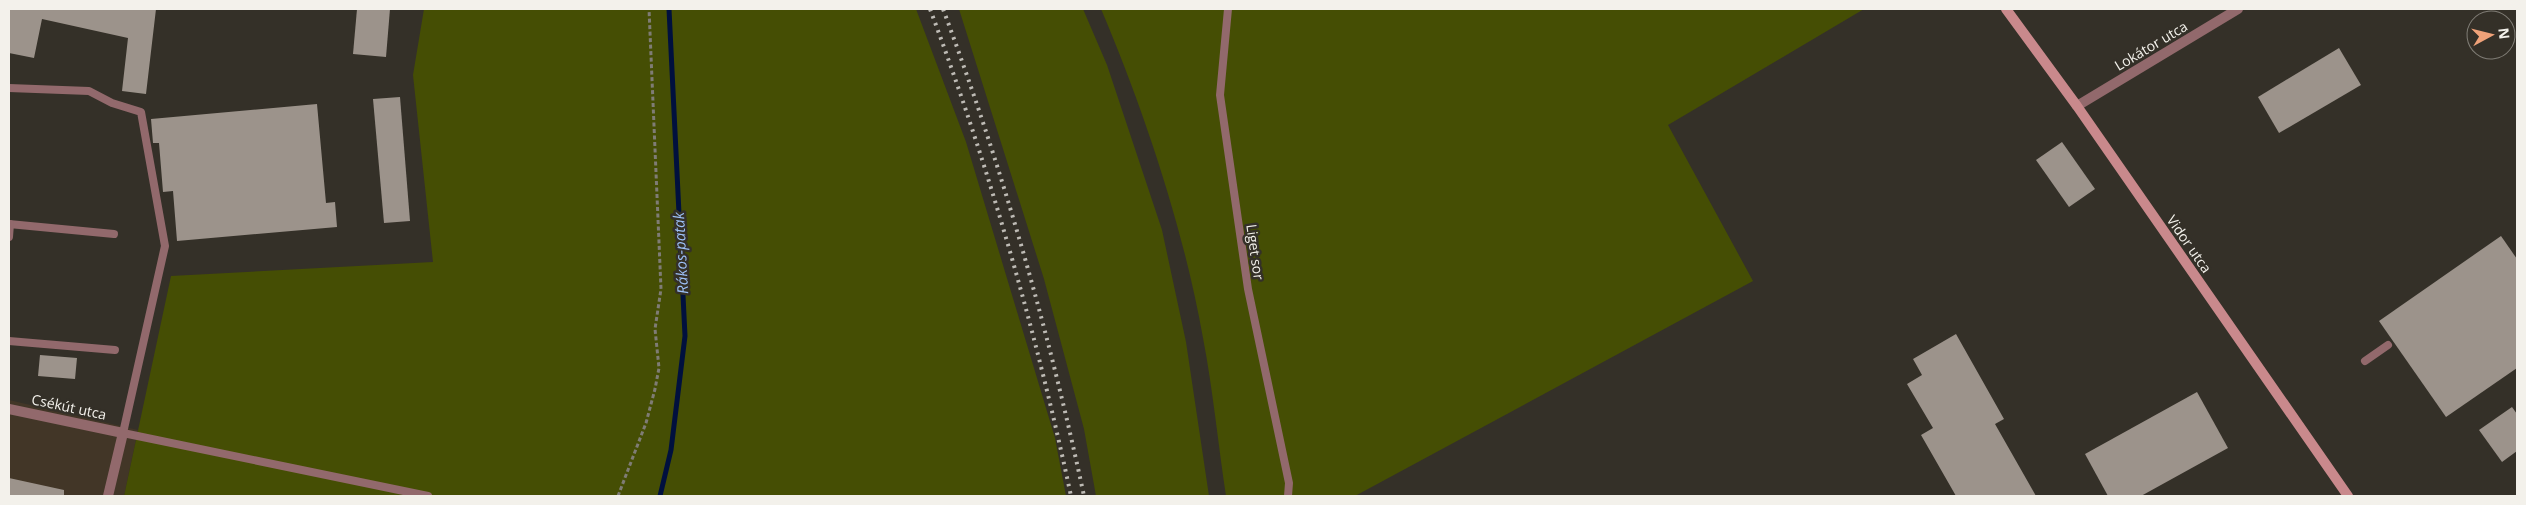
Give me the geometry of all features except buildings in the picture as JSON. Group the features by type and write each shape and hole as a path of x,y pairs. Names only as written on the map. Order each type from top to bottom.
{"street":[{"name":"Vidor utca","path":"2006,9 2077,106 2348,496"},
{"name":"Lokátor utca","path":"2077,106 2238,9"},
{"name":"Csékút utca","path":"9,409 123,432"},
{"path":"108,496 123,432"}],"lane":[{"name":"Liget sor","path":"1228,9 1220,94 1248,289 1288,483 1288,496"},
{"path":"9,88 90,91 112,104 141,112 165,246 123,432 428,496"},
{"path":"9,237 9,224 114,234"},
{"path":"9,341 115,350"},
{"path":"2365,361 2388,345"}],"path":[{"path":"618,496 646,423 659,368 655,329 661,289 649,9"}],"shaded area":[{"path":"9,400 138,430 124,496 9,496"}],"green space":[{"path":"424,9 916,9 966,142 1055,438 1066,496 124,496 171,276 433,262 413,75"},
{"path":"959,9 1083,9 1107,65 1162,230 1186,342 1209,496 1096,496 1084,429 1044,279"},
{"path":"1101,9 1864,9 1668,125 1753,281 1355,496 1226,496 1207,358 1185,255 1174,213 1147,129"}],"waterway":[{"name":"Rákos-patak","path":"660,496 671,450 685,336 669,9"}],"railway":[{"path":"930,9 972,129 1010,250 1027,311 1071,496"},
{"path":"943,9 985,129 1023,250 1056,373 1084,496"}]}
